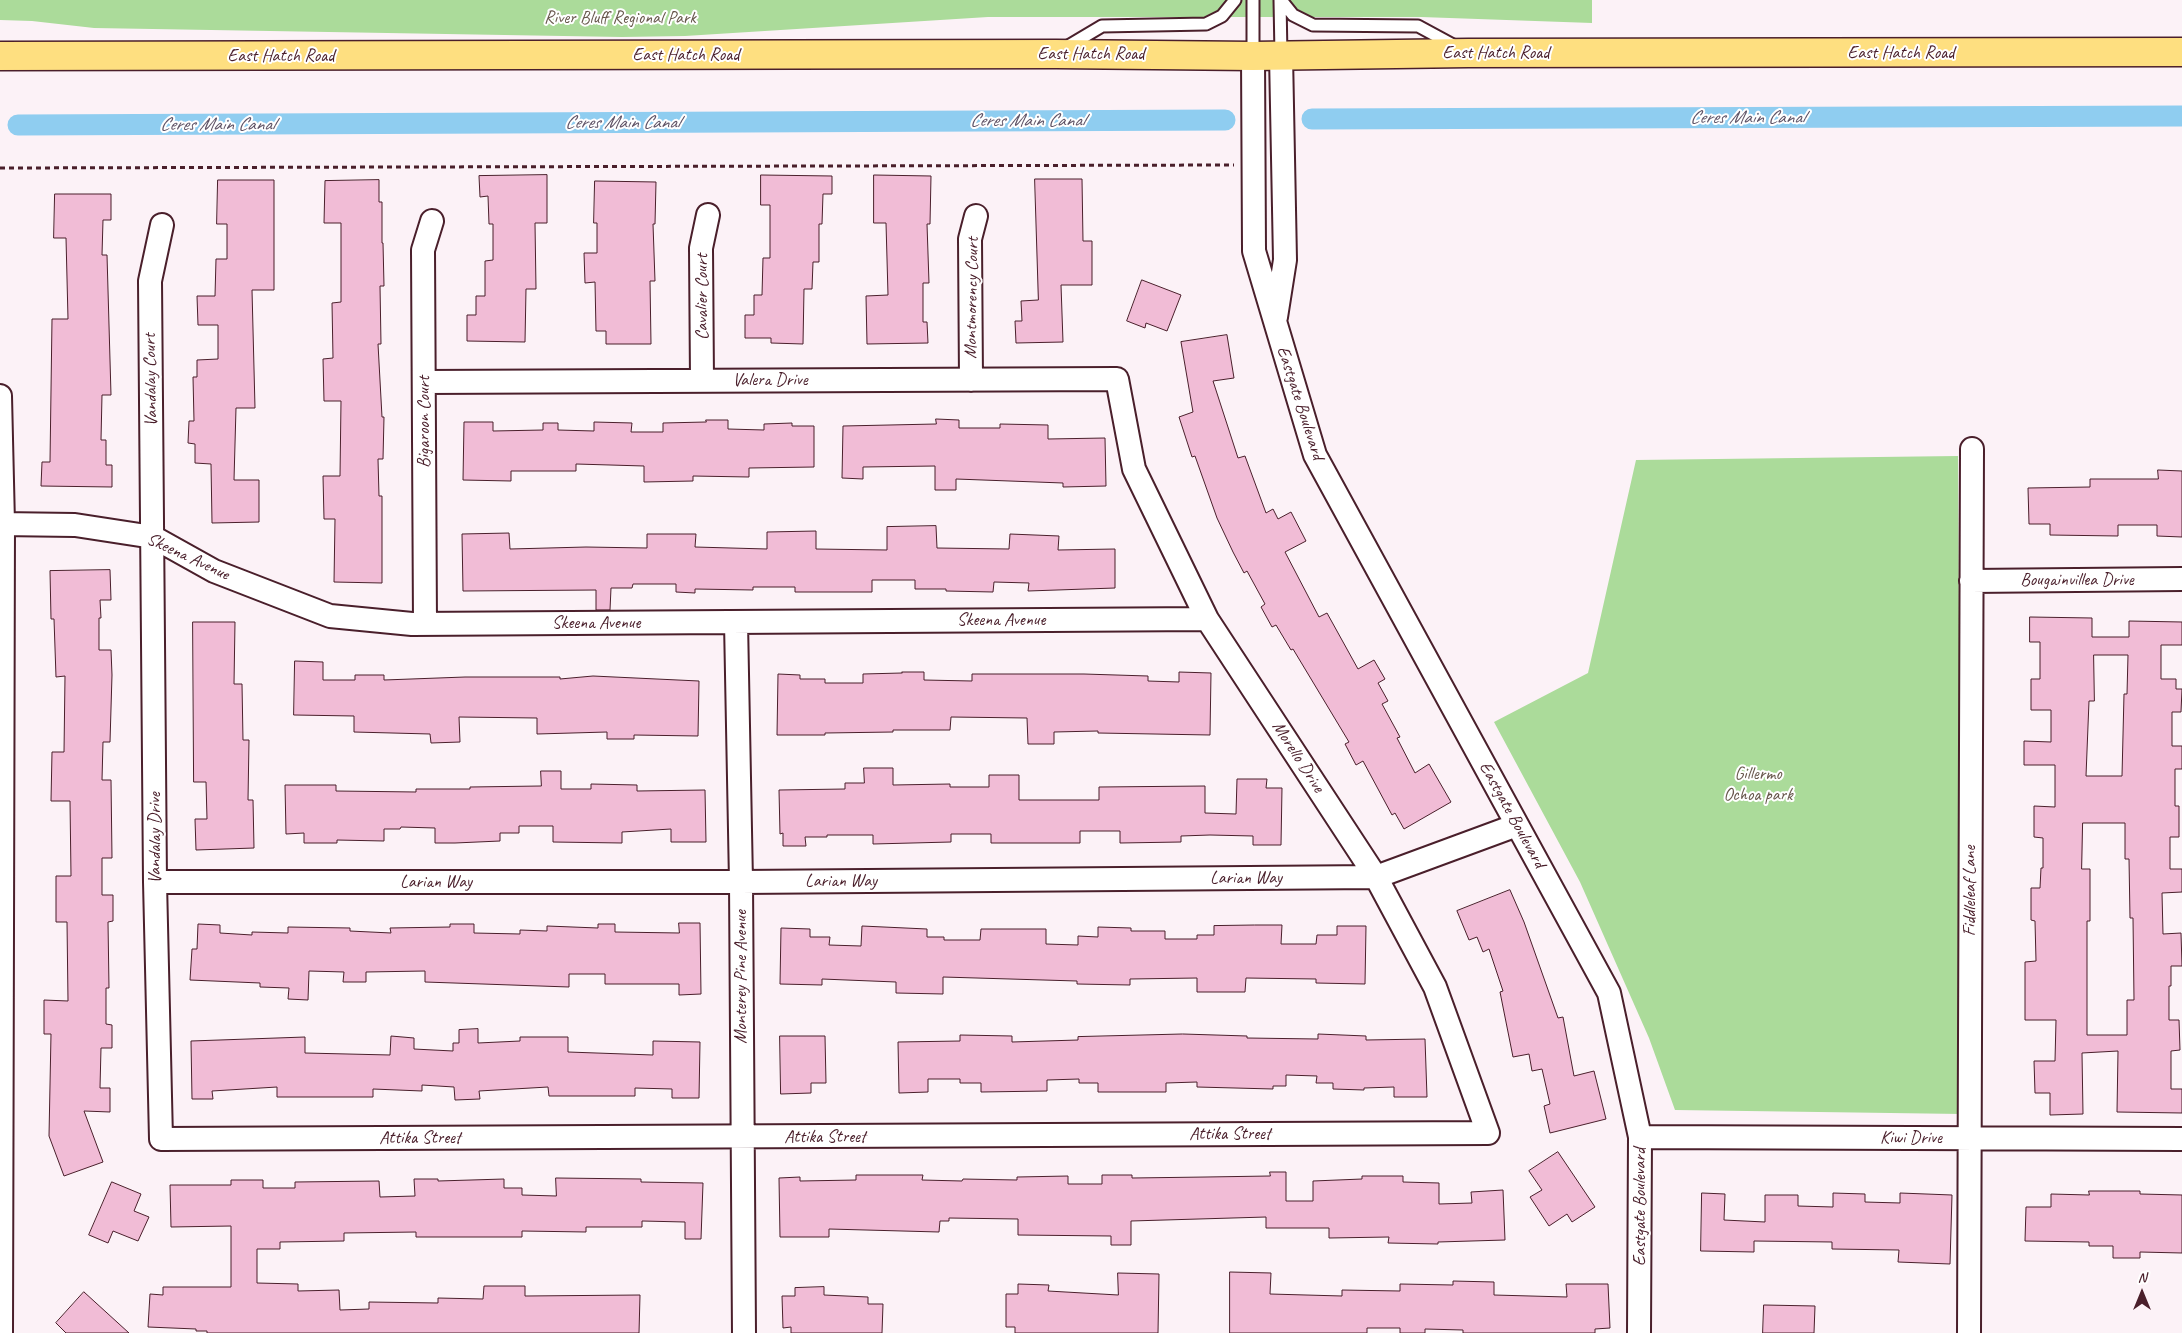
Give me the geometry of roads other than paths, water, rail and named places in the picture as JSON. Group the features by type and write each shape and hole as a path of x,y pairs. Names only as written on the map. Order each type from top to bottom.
{"main road":[{"name":"East Hatch Road","path":"0,56 1056,54 1281,56 1468,53 2182,52"}],"street":[{"name":"Eastgate Boulevard","path":"1253,56 1252,165 1254,251 1315,455 1609,993 1640,1137 1639,1333"},
{"name":"Eastgate Boulevard","path":"1275,326 1285,260 1281,56"},
{"name":"Cavalier Court","path":"702,380 701,248 708,215"},
{"name":"Montmorency Court","path":"971,380 970,238 976,216"},
{"name":"Bigaroon Court","path":"425,624 424,250 432,221"},
{"name":"Vandalay Court","path":"153,537 150,281 162,225"},
{"name":"Valera Drive","path":"424,382 1117,379"},
{"name":"Morello Drive","path":"1117,379 1134,469 1207,619 1376,877 1435,987 1488,1133"},
{"path":"0,396 1,1333"},
{"name":"Fiddleleaf Lane","path":"1969,1333 1972,450"},
{"name":"Skeena Avenue","path":"1,524 75,526 153,537 214,570 330,616 425,624 1207,619"},
{"name":"Vandalay Drive","path":"153,537 155,882 161,1139"},
{"name":"Bougainvillea Drive","path":"1971,580 2182,579"},
{"name":"Monterey Pine Avenue","path":"736,622 741,882 744,1333"},
{"name":"Larian Way","path":"155,882 741,882 1376,877 1517,825"},
{"name":"Attika Street","path":"161,1139 1488,1133"},
{"name":"Kiwi Drive","path":"1640,1137 2182,1139"}],"lane":[{"path":"1056,54 1102,26 1206,24 1222,16 1235,0"},
{"path":"1253,0 1253,56"},
{"path":"1280,0 1293,15 1313,25 1418,26 1468,53"},
{"path":"1280,0 1281,56"}],"waterway":[{"name":"Ceres Main Canal","path":"1312,119 2182,116"},
{"name":"Ceres Main Canal","path":"18,125 1225,120"}],"park label":[{"name":"River Bluff Regional Park","path":"620,18"},
{"name":"Gillermo Ochoa park","path":"1758,784"}]}
